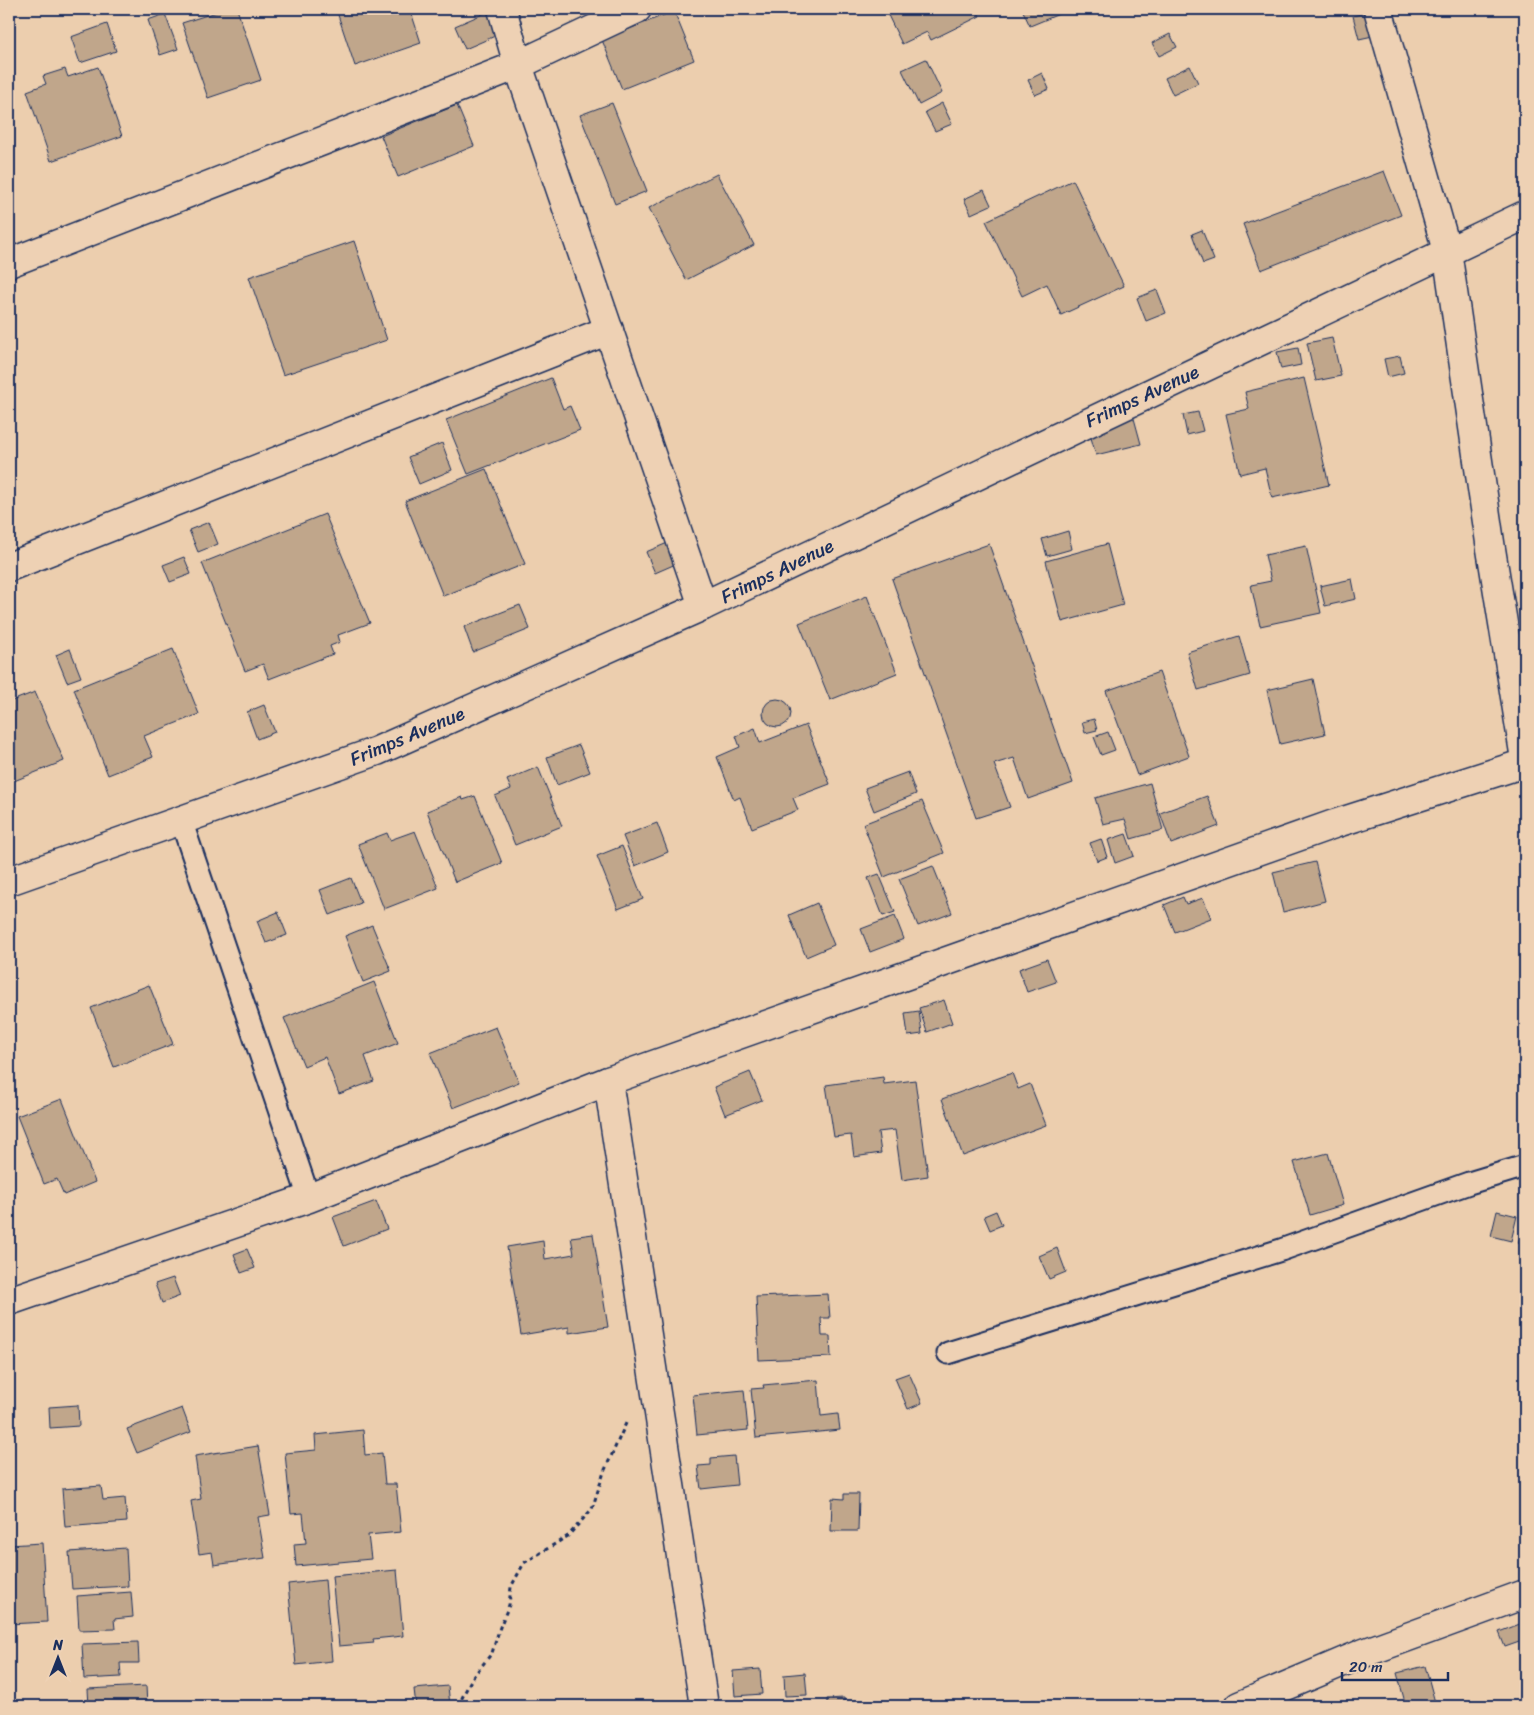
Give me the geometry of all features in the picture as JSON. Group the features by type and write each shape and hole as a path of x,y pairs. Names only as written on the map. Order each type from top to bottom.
{"street":[{"path":"502,9 518,65 703,606"},
{"path":"9,263 518,65 637,9"},
{"path":"1378,9 1447,252 1491,549 1525,759"},
{"name":"Frimps Avenue","path":"9,881 377,751 703,606 1525,215"},
{"path":"9,567 609,330"},
{"path":"9,1301 309,1198 608,1082 1334,824 1525,763"},
{"path":"608,1082 704,1706"},
{"path":"1239,1706 1364,1653 1525,1594"}],"lane":[{"path":"181,820 309,1198"},
{"path":"948,1353 1281,1250 1469,1183 1525,1166"}],"path":[{"path":"458,1706 472,1678 492,1653 500,1627 510,1605 511,1587 524,1562 568,1536 592,1510 604,1472 629,1415 656,1399"}],"building":[{"path":"226,9 237,9 261,80 208,98 182,23"},
{"path":"336,9 410,9 421,43 355,66"},
{"path":"885,9 976,9 980,16 931,40 927,32 902,44"},
{"path":"1022,9 1071,9 1030,26"},
{"path":"492,10 502,33 465,49 455,26"},
{"path":"1376,10 1382,34 1359,39 1353,16"},
{"path":"674,11 694,60 622,89 602,40"},
{"path":"165,14 178,49 160,55 148,20"},
{"path":"107,24 116,51 80,63 71,37"},
{"path":"1170,34 1177,47 1159,56 1152,43"},
{"path":"926,59 942,93 919,105 902,70"},
{"path":"1190,66 1198,83 1173,95 1165,78"},
{"path":"98,67 122,136 51,161 27,91 46,84 43,76 65,69 68,77"},
{"path":"1042,73 1049,89 1035,95 1028,80"},
{"path":"612,103 647,191 615,204 580,115"},
{"path":"942,103 952,124 935,131 925,112"},
{"path":"457,105 474,146 398,177 381,136"},
{"path":"1384,171 1401,215 1261,270 1243,224"},
{"path":"717,174 754,245 686,280 649,208"},
{"path":"1073,180 1124,286 1061,315 1047,284 1022,296 986,221"},
{"path":"984,190 991,205 971,214 964,199"},
{"path":"1202,230 1214,260 1203,264 1192,234"},
{"path":"354,241 387,340 283,375 249,277"},
{"path":"1157,290 1166,313 1146,321 1137,298"},
{"path":"1332,338 1341,376 1316,381 1307,343"},
{"path":"1298,348 1301,365 1281,369 1277,352"},
{"path":"1400,356 1404,373 1388,377 1384,359"},
{"path":"551,378 563,409 570,406 580,430 468,474 446,420"},
{"path":"1304,378 1329,485 1272,498 1265,468 1240,474 1226,414 1249,409 1245,392"},
{"path":"1132,411 1141,444 1096,455 1087,424"},
{"path":"1198,412 1203,431 1187,435 1183,415"},
{"path":"442,443 452,470 419,484 408,457"},
{"path":"486,469 525,564 443,596 405,501"},
{"path":"325,514 370,623 338,635 340,642 330,646 333,654 269,679 263,664 245,671 202,563"},
{"path":"209,522 218,544 198,552 189,530"},
{"path":"1068,531 1072,549 1047,556 1042,539"},
{"path":"670,542 678,563 655,573 646,552"},
{"path":"989,544 1073,783 1028,799 1014,758 994,764 1010,807 976,818 892,579"},
{"path":"1107,544 1123,605 1062,622 1046,561"},
{"path":"1306,546 1321,613 1260,626 1251,585 1271,581 1265,555"},
{"path":"184,557 191,574 170,582 163,565"},
{"path":"1352,579 1356,599 1325,606 1320,586"},
{"path":"867,596 897,673 830,700 799,623"},
{"path":"520,605 530,629 473,652 464,627"},
{"path":"1239,636 1250,675 1198,690 1187,652"},
{"path":"70,649 81,677 67,682 56,655"},
{"path":"173,649 199,714 144,736 153,757 108,775 74,689"},
{"path":"1159,672 1189,756 1137,775 1106,691"},
{"path":"1313,679 1325,734 1280,744 1267,690"},
{"path":"35,692 64,761 9,783 9,702"},
{"path":"777,699 787,703 791,713 787,723 777,727 767,723 763,713 767,703"},
{"path":"264,705 275,732 257,739 247,712"},
{"path":"1094,719 1097,730 1085,733 1082,722"},
{"path":"806,725 830,784 793,798 798,810 752,828 740,797 734,800 717,757 740,747 736,736 755,728 760,743"},
{"path":"1108,732 1115,750 1101,755 1094,737"},
{"path":"579,745 590,772 557,785 547,757"},
{"path":"538,767 562,826 515,845 495,796 511,789 507,780"},
{"path":"908,772 916,794 874,811 865,788"},
{"path":"1150,783 1163,830 1131,839 1125,819 1103,824 1095,798"},
{"path":"475,796 502,863 455,882 427,811 462,797 463,800"},
{"path":"1207,796 1219,826 1171,844 1160,813"},
{"path":"922,801 944,853 884,877 863,824"},
{"path":"657,823 668,852 635,866 623,836"},
{"path":"415,831 438,888 384,909 358,844 387,833 390,840"},
{"path":"1126,834 1134,856 1115,863 1108,840"},
{"path":"1101,839 1107,857 1097,861 1090,843"},
{"path":"622,846 643,899 618,909 597,856"},
{"path":"1315,862 1325,901 1283,912 1273,872"},
{"path":"933,866 952,913 918,926 899,879"},
{"path":"879,874 895,912 883,916 868,878"},
{"path":"351,878 361,903 330,915 320,890"},
{"path":"1183,897 1186,904 1203,898 1211,918 1175,932 1164,905"},
{"path":"817,903 834,945 806,957 789,915"},
{"path":"278,912 287,935 266,943 257,921"},
{"path":"895,916 904,939 870,952 861,929"},
{"path":"372,925 391,971 363,982 345,936"},
{"path":"1047,959 1056,982 1027,992 1019,969"},
{"path":"374,982 398,1043 365,1056 374,1081 339,1094 325,1057 304,1066 284,1018"},
{"path":"149,985 173,1044 114,1067 91,1008"},
{"path":"944,1000 952,1023 927,1032 919,1008"},
{"path":"919,1011 922,1034 908,1036 905,1013"},
{"path":"496,1027 519,1082 453,1108 430,1053"},
{"path":"750,1072 762,1100 725,1115 714,1087"},
{"path":"1012,1073 1018,1089 1030,1084 1046,1125 963,1156 942,1099"},
{"path":"883,1077 884,1084 915,1080 928,1176 902,1180 895,1130 878,1132 881,1153 854,1157 851,1135 834,1137 826,1085"},
{"path":"62,1099 95,1182 64,1195 57,1179 44,1184 17,1116"},
{"path":"1328,1153 1343,1205 1310,1215 1294,1162"},
{"path":"376,1201 387,1229 344,1246 333,1217"},
{"path":"996,1211 1002,1225 990,1230 984,1216"},
{"path":"1497,1211 1517,1216 1511,1241 1491,1236"},
{"path":"593,1234 608,1327 569,1333 569,1327 521,1335 507,1247 543,1241 545,1259 574,1254 571,1237"},
{"path":"1521,1234 1525,1236 1525,1245 1518,1243"},
{"path":"1057,1248 1066,1272 1049,1279 1039,1256"},
{"path":"247,1249 255,1268 241,1273 234,1254"},
{"path":"173,1278 180,1296 162,1303 155,1284"},
{"path":"828,1294 830,1318 821,1318 822,1336 830,1336 831,1357 759,1360 756,1297"},
{"path":"909,1373 922,1403 908,1409 895,1378"},
{"path":"818,1380 821,1416 838,1414 840,1430 756,1438 751,1389 764,1388 763,1385"},
{"path":"744,1390 748,1430 697,1435 693,1395"},
{"path":"78,1405 79,1426 50,1428 49,1407"},
{"path":"182,1408 191,1432 137,1453 127,1429"},
{"path":"363,1430 365,1455 382,1453 385,1484 396,1484 401,1532 368,1535 371,1559 296,1566 294,1544 306,1543 303,1513 291,1514 285,1453 316,1450 315,1435"},
{"path":"258,1446 270,1515 258,1517 265,1558 214,1565 212,1552 199,1554 191,1501 201,1499 195,1456"},
{"path":"734,1456 737,1485 701,1489 698,1466 711,1465 711,1458"},
{"path":"101,1486 103,1500 125,1498 127,1522 65,1527 62,1489"},
{"path":"844,1494 859,1494 858,1531 831,1531 832,1498 844,1499"},
{"path":"42,1543 47,1622 9,1624 9,1545"},
{"path":"126,1548 128,1586 72,1589 69,1552"},
{"path":"397,1570 403,1636 373,1639 374,1643 339,1646 332,1576"},
{"path":"325,1580 332,1661 296,1665 288,1584"},
{"path":"131,1592 133,1617 114,1619 115,1629 79,1630 77,1596"},
{"path":"1525,1622 1525,1640 1505,1647 1499,1632"},
{"path":"138,1642 139,1663 120,1663 121,1677 84,1679 82,1644"},
{"path":"1425,1666 1436,1706 1406,1706 1397,1673"},
{"path":"760,1669 762,1694 735,1696 733,1671"},
{"path":"805,1673 807,1695 785,1696 784,1675"},
{"path":"146,1686 147,1706 89,1706 88,1689"},
{"path":"448,1686 450,1706 416,1706 414,1689"},
{"path":"844,1698 845,1706 827,1706 827,1699"},
{"path":"791,1702 791,1706 731,1706"}]}
